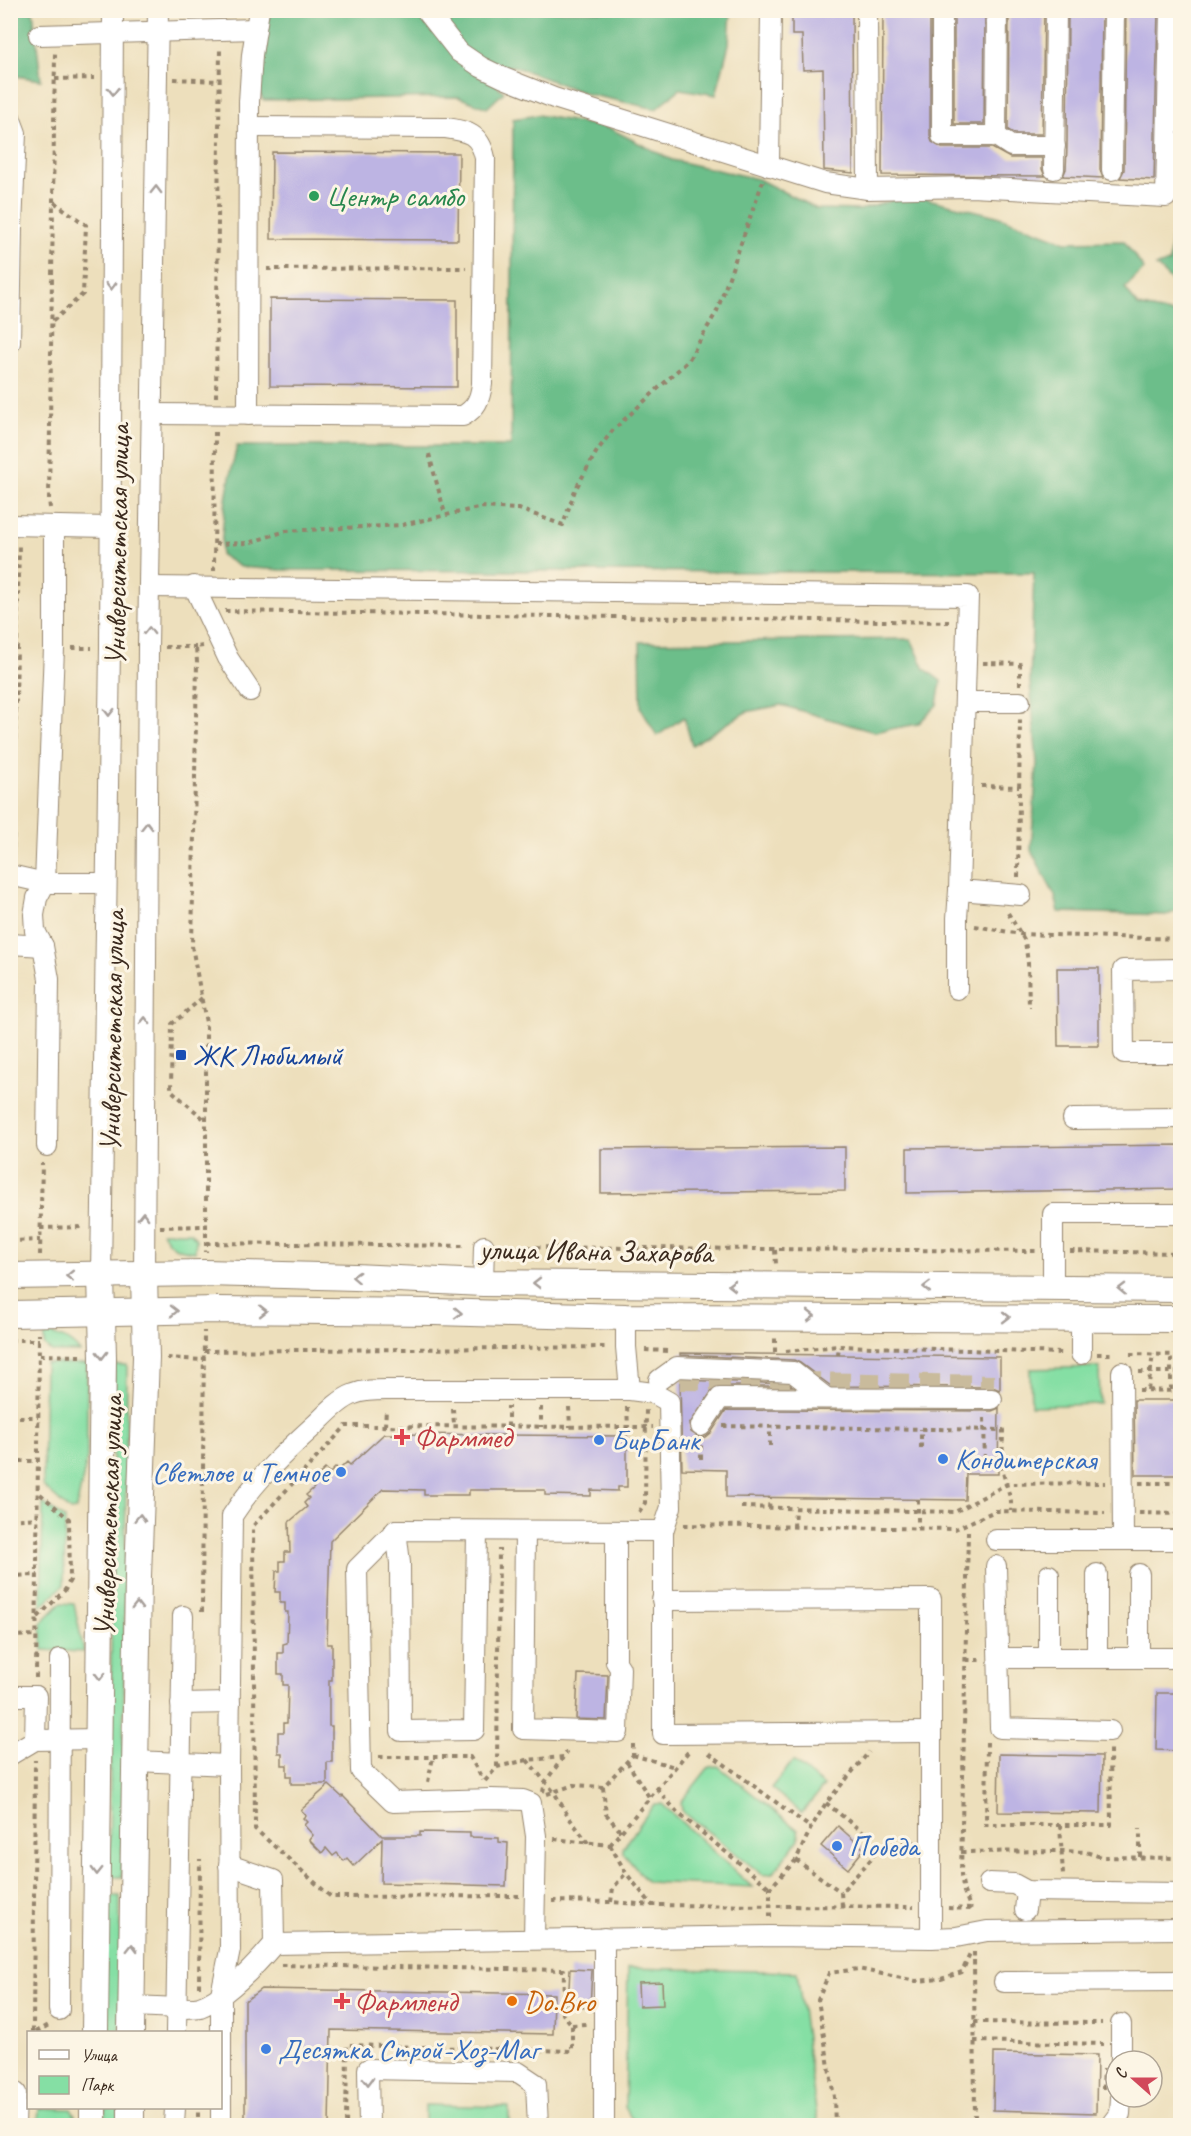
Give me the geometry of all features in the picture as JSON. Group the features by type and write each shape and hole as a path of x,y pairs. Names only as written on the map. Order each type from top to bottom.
{"main road":[{"name":"улица Ивана Захарова","path":"10,1276 205,1274 355,1277 483,1283 1180,1289"},
{"name":"Университетская улица","path":"95,2031 103,1357 101,1275"},
{"name":"Университетская улица","path":"131,2031 138,1576 146,1358 144,1275"},
{"path":"10,1314 434,1312 626,1317 1180,1319"},
{"path":"93,2109 93,2126"},
{"path":"131,2109 131,2126"}],"street":[{"name":"Университетская улица","path":"101,1275 110,648 113,10"},
{"path":"426,10 459,52 481,67 504,78 554,98 825,183 868,189 971,188 1166,197 1174,150 1170,10"},
{"path":"769,166 771,10"},
{"path":"867,10 868,189"},
{"path":"942,10 942,136 996,136 1011,146 1055,146"},
{"path":"996,136 997,10"},
{"path":"1054,169 1056,10"},
{"path":"1112,170 1114,10"},
{"name":"Университетская улица","path":"144,1275 158,20"},
{"path":"47,35 113,32 158,20 221,29 257,20 251,67 249,127 248,415"},
{"path":"10,117 16,133 11,227 10,343"},
{"path":"152,414 463,416 474,409 480,397 485,158 482,145 473,135 446,128 249,127"},
{"path":"15,525 109,527"},
{"path":"47,1146 49,979 43,946 35,931 34,915 37,898 45,883 54,648 54,526"},
{"path":"150,586 968,596 957,918 957,989"},
{"path":"204,586 228,658 250,691"},
{"path":"965,702 1020,702"},
{"path":"12,875 45,883 106,883"},
{"path":"959,890 1012,893"},
{"path":"10,944 43,946"},
{"path":"1180,969 1123,970 1124,1053 1180,1053"},
{"path":"1073,1119 1180,1118"},
{"path":"1053,1288 1053,1214 1180,1214"},
{"path":"483,1283 484,1246"},
{"path":"626,1317 626,1347 630,1382"},
{"path":"1081,1318 1081,1354"},
{"path":"658,1380 677,1367 793,1372 825,1397"},
{"path":"221,2031 221,1994 230,1950 229,1765 232,1516 245,1496 283,1454 328,1412 352,1394 366,1390 680,1380"},
{"path":"1122,1381 1123,1540"},
{"path":"630,1382 669,1402 671,1507 663,1531 663,1734 931,1732"},
{"path":"701,1426 720,1398 988,1399"},
{"path":"534,1938 536,1836 531,1803 488,1790 393,1802 361,1771 357,1569 396,1530 663,1531"},
{"path":"396,1530 400,1563 401,1731 474,1730 477,1531"},
{"path":"525,1531 523,1729 618,1732 620,1668 616,1662 616,1531"},
{"path":"996,1540 1180,1540"},
{"path":"996,1566 1000,1728 1110,1731"},
{"path":"1097,1574 1097,1658"},
{"path":"1139,1574 1139,1658"},
{"path":"1049,1575 1049,1658"},
{"path":"662,1600 931,1599 932,1938"},
{"path":"176,2031 183,1616"},
{"path":"999,1658 1180,1658"},
{"path":"59,2010 60,1659"},
{"path":"10,1696 36,1696 35,1740"},
{"path":"181,1704 230,1703"},
{"path":"10,1755 35,1740 99,1739"},
{"path":"135,1761 229,1765"},
{"path":"131,2006 199,2008 221,1994 256,1965 274,1944 273,1880 229,1865"},
{"path":"989,1883 1014,1884 1026,1900 1180,1893"},
{"path":"274,1944 534,1938 771,1936 932,1938 987,1931 1180,1929"},
{"path":"604,1938 604,2126"},
{"path":"1004,1982 1180,1981"},
{"path":"1121,2024 1121,2049"},
{"path":"369,2126 368,2069 518,2072 536,2084 538,2126"},
{"path":"15,2126 18,2093"},
{"path":"221,2109 221,2126"},
{"path":"1110,2126 1120,2114 1120,2109"}],"path":[{"path":"204,586 214,543 218,81 221,29"},
{"path":"47,35 54,202 49,500 54,526"},
{"path":"214,543 248,543 286,531 402,525 482,507 519,509 563,525 575,490 597,450 614,430 688,361 717,311 769,166"},
{"path":"53,321 83,294 86,225 54,202"},
{"path":"248,269 483,268"},
{"path":"429,454 445,514"},
{"path":"10,914 15,525"},
{"path":"224,611 955,622"},
{"path":"197,662 192,946 206,1023 205,1226"},
{"path":"966,663 1020,664 1018,870"},
{"path":"962,786 1019,787"},
{"path":"1012,893 1007,912 1024,940 1028,963 1029,1008"},
{"path":"957,918 964,924 1020,934 1180,939"},
{"path":"202,998 172,1024 171,1090 205,1121"},
{"path":"10,1240 40,1240 42,1157 47,1146"},
{"path":"206,1243 1180,1253"},
{"path":"10,1340 39,1340 36,1696"},
{"path":"838,1355 839,1346"},
{"path":"1148,1390 1153,1354"},
{"path":"1171,1355 1171,1390"},
{"path":"1122,1381 1150,1372 1180,1372"},
{"path":"1122,1381 1148,1390 1180,1391"},
{"path":"985,1465 988,1399"},
{"path":"10,1417 38,1417"},
{"path":"701,1460 701,1426 1003,1430 1002,1468 1011,1511"},
{"path":"770,1427 770,1446"},
{"path":"921,1429 921,1448"},
{"path":"10,1461 38,1461"},
{"path":"1170,1475 1170,1483"},
{"path":"741,1507 955,1512 1007,1484 1180,1483"},
{"path":"37,1618 65,1590 70,1580 69,1519 38,1492"},
{"path":"770,1497 770,1508"},
{"path":"918,1499 918,1528"},
{"path":"794,1527 795,1509"},
{"path":"10,1520 38,1518"},
{"path":"488,1790 497,1767 500,1531"},
{"path":"968,1531 961,1875 964,1892 971,1909 974,1933 975,2126"},
{"path":"10,1576 38,1575"},
{"path":"10,1636 37,1635"},
{"path":"987,1735 986,1825 1111,1825 1110,1731"},
{"path":"33,2031 35,1740"},
{"path":"610,1845 694,1745"},
{"path":"771,1936 770,1888 796,1860 826,1803 873,1747"},
{"path":"703,1750 712,1754 811,1828"},
{"path":"542,1796 545,1782 567,1752"},
{"path":"633,1755 675,1767"},
{"path":"360,1757 470,1757 488,1790"},
{"path":"497,1767 527,1760 564,1757"},
{"path":"527,1760 588,1843"},
{"path":"627,1762 649,1797"},
{"path":"603,1787 606,1814 621,1832"},
{"path":"657,1788 678,1813 770,1888"},
{"path":"826,1803 876,1843 932,1842"},
{"path":"1140,1829 1140,1857"},
{"path":"536,1836 610,1845"},
{"path":"842,1906 841,1892 874,1856 876,1843"},
{"path":"610,1845 626,1873 652,1905"},
{"path":"961,1852 1086,1852 1101,1857 1180,1857"},
{"path":"796,1860 841,1892"},
{"path":"611,1902 614,1888 626,1873"},
{"path":"835,2126 834,2097 818,2000 829,1973 858,1969 916,1981 941,1979 962,1972 970,1954 974,1933"},
{"path":"256,1965 564,1970 563,2014 572,2025 572,2035"},
{"path":"974,2022 1121,2024"},
{"path":"974,2041 1104,2044"},
{"path":"198,2109 198,2126"}],"green space":[{"path":"10,11 33,11 41,80 11,75"},
{"path":"269,11 731,11 729,44 716,95 680,89 656,109 587,94 513,66 482,71 504,92 487,108 458,97 263,100 258,89"},
{"path":"538,115 609,128 672,160 758,179 817,209 860,210 911,195 997,216 1066,242 1124,241 1144,269 1125,288 1138,306 1180,315 1180,910 1167,915 1059,912 1055,896 1031,850 1037,763 1030,682 1034,573 281,570 240,567 221,555 226,500 237,446 511,446 513,119"},
{"path":"1171,239 1180,243 1180,289 1156,266 1169,263"},
{"path":"911,639 925,669 941,681 937,705 918,724 874,732 781,705 746,712 692,745 684,717 657,736 641,708 640,642"},
{"path":"162,1232 190,1232 196,1239 195,1252 176,1247 168,1242"},
{"path":"44,1332 64,1339 80,1352 52,1352 44,1345"},
{"path":"45,1363 87,1364 87,1458 76,1510 70,1511 43,1486"},
{"path":"114,1365 127,1365 122,1877 109,1877"},
{"path":"1099,1367 1100,1404 1031,1406 1030,1369"},
{"path":"43,1503 65,1519 64,1585 41,1606"},
{"path":"61,1603 74,1604 84,1652 43,1650 41,1623"},
{"path":"793,1761 824,1786 802,1813 771,1788"},
{"path":"718,1766 798,1830 799,1839 772,1874 763,1875 682,1811 681,1802 709,1767"},
{"path":"654,1804 662,1804 752,1887 647,1882 623,1853 623,1848"},
{"path":"106,1896 120,1896 120,2031 105,2031"},
{"path":"628,1968 797,1972 818,2125 643,2125 631,2118 625,2107"},
{"path":"425,2105 509,2107 509,2125 425,2125"},
{"path":"39,2109 71,2109 80,2125 38,2125"},
{"path":"105,2109 119,2109 119,2125 105,2126"}],"building":[{"path":"792,10 852,10 853,173 824,170 823,69 803,70 802,35 792,35"},
{"path":"883,10 930,10 930,136 932,142 942,148 992,148 1010,158 1042,158 1042,169 1045,176 882,175"},
{"path":"954,10 985,10 984,124 954,124"},
{"path":"1009,10 1044,10 1042,134 1015,134 1008,130"},
{"path":"1068,10 1102,10 1100,170 1103,178 1063,176 1066,169 1067,147"},
{"path":"1126,10 1158,10 1154,180 1120,178 1124,170"},
{"path":"272,152 459,153 458,240 271,239"},
{"path":"270,299 457,300 457,387 270,386"},
{"path":"1057,968 1099,968 1099,1046 1058,1046"},
{"path":"1180,1145 1180,1189 907,1193 907,1148"},
{"path":"845,1147 845,1191 601,1193 601,1149"},
{"path":"680,1353 1000,1357 1000,1390 992,1387 831,1386 794,1360 680,1355"},
{"path":"680,1380 789,1384 792,1386 720,1386 714,1388 689,1425 691,1432 700,1438 711,1433 726,1410 992,1411 999,1408 998,1474 966,1474 965,1500 726,1497 726,1470 682,1469"},
{"path":"1134,1400 1180,1400 1180,1475 1135,1475"},
{"path":"384,1434 627,1436 627,1487 618,1487 618,1491 591,1490 591,1496 545,1495 545,1490 469,1490 469,1495 424,1495 424,1490 383,1489 330,1541 327,1644 332,1644 329,1726 332,1726 332,1762 327,1762 327,1784 291,1784 291,1776 287,1776 287,1765 282,1765 282,1753 278,1753 278,1732 284,1732 284,1723 287,1723 288,1685 283,1685 283,1674 278,1674 278,1653 283,1653 283,1644 287,1643 288,1612 285,1612 285,1603 280,1603 280,1592 275,1592 276,1571 280,1571 280,1561 285,1561 285,1552 290,1552 289,1522 307,1507 304,1503 309,1498 306,1495 314,1488 310,1483 325,1469 330,1473 336,1467 339,1470 347,1462 350,1465"},
{"path":"578,1674 608,1675 606,1720 576,1719"},
{"path":"1157,1693 1180,1693 1180,1751 1156,1750"},
{"path":"999,1754 1102,1756 1101,1813 998,1812"},
{"path":"329,1785 382,1836 420,1836 420,1832 470,1833 470,1837 499,1838 499,1842 508,1843 506,1886 381,1883 382,1839 354,1866 347,1858 344,1861 337,1853 333,1856 326,1848 322,1853 309,1840 313,1835 304,1825 307,1822 303,1818 306,1815 301,1810"},
{"path":"838,1826 864,1849 848,1869 821,1846"},
{"path":"570,1969 592,1970 590,2008 568,2007"},
{"path":"662,1982 663,2005 639,2006 638,1983"},
{"path":"261,1989 554,1994 553,2034 331,2030 329,2126 245,2126 245,2001"},
{"path":"994,2053 1097,2055 1096,2113 993,2110"}],"tunnel":[{"path":"680,1380 994,1385"}],"place":[{"name":"Центр самбо","path":"314,196"},
{"name":"ЖК Любимый","path":"181,1055"},
{"name":"Фарммед","path":"402,1437"},
{"name":"БирБанк","path":"599,1440"},
{"name":"Кондитерская","path":"943,1459"},
{"name":"Светлое и Темное","path":"341,1472"},
{"name":"Победа","path":"837,1846"},
{"name":"Фармленд","path":"342,2001"},
{"name":"Do.Bro","path":"512,2001"},
{"name":"Десятка Строй-Хоз-Маг","path":"266,2049"}]}
